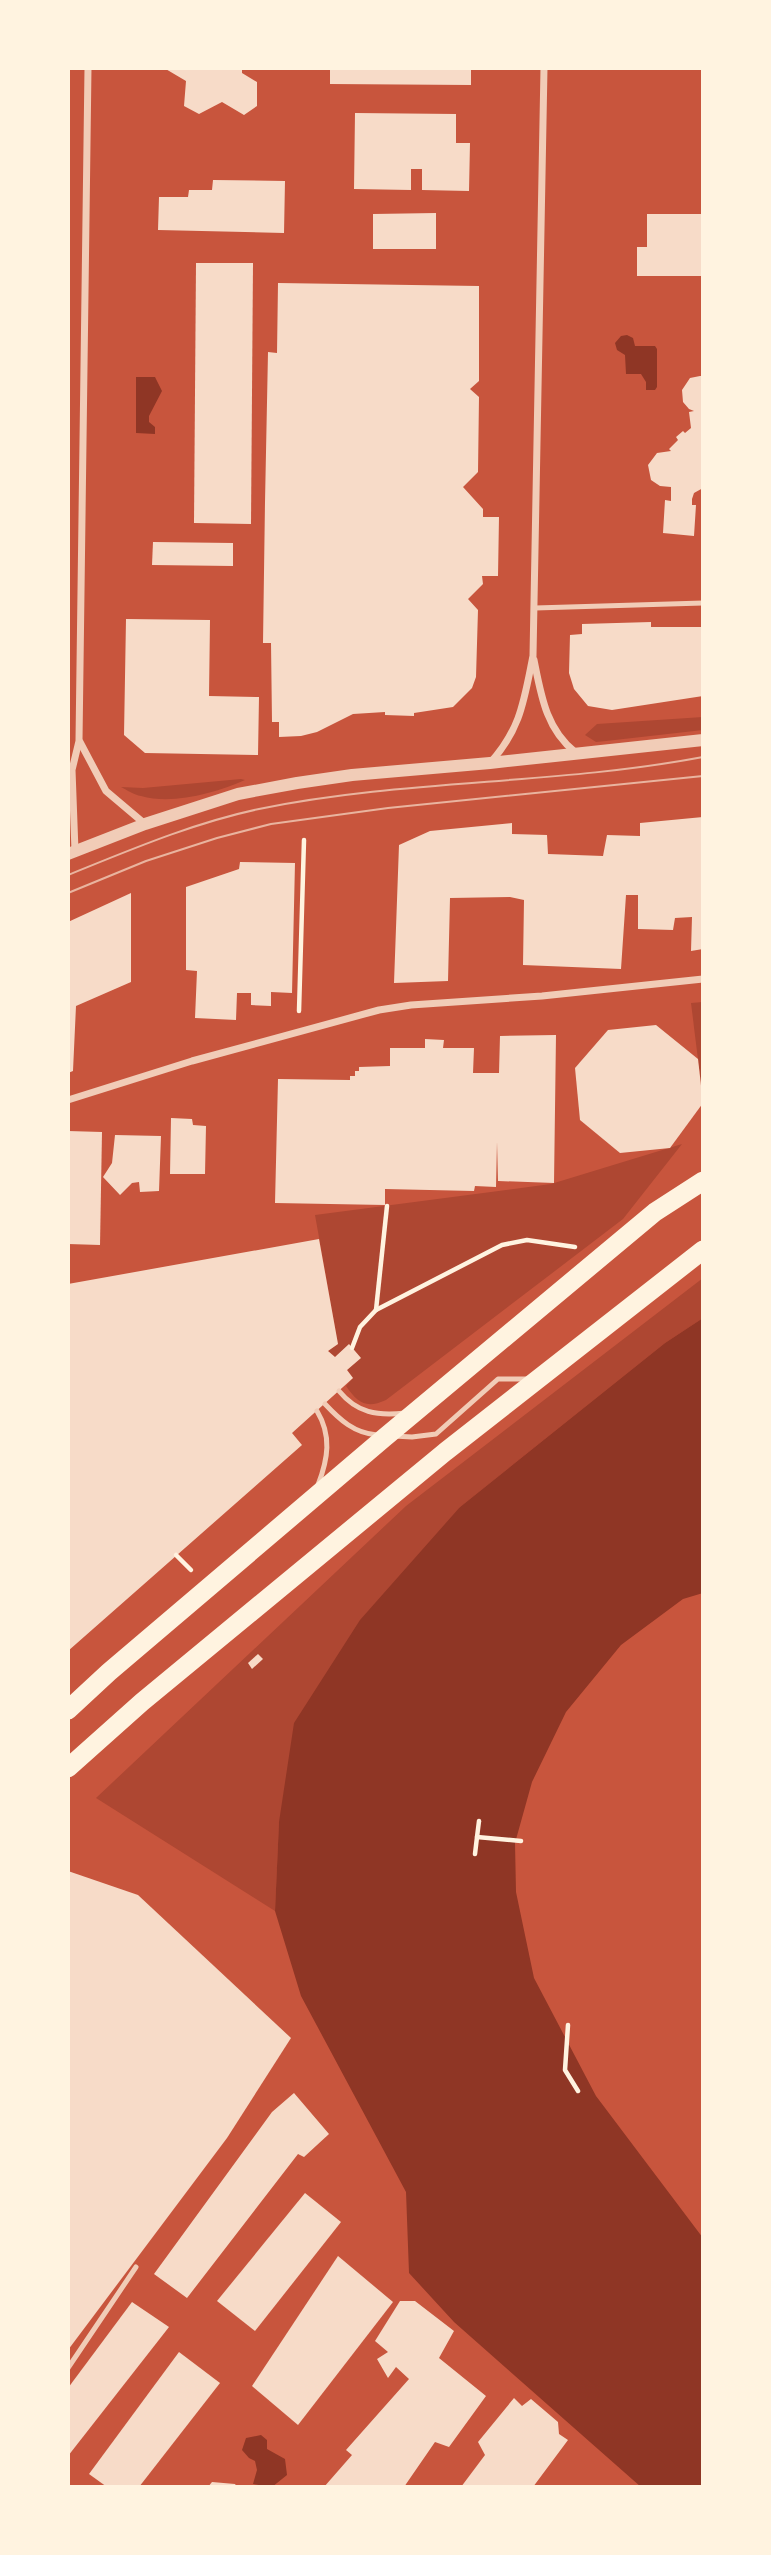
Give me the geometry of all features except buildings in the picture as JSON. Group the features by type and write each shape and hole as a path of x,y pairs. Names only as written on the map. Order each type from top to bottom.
{"highway":[{"path":"68,1710 387,1435 655,1212 703,1181"},
{"path":"68,1768 142,1702 445,1452 703,1250"}],"street":[{"path":"88,68 79,741 72,770 72,852 145,824 239,794 296,783 703,740"},
{"path":"490,763 514,731 533,656 544,68"},
{"path":"533,656 540,691 551,724 566,746 577,754"},
{"path":"79,741 106,791 145,824"},
{"path":"68,1100 217,1054 379,1010 703,979"}],"lane":[{"path":"535,608 703,603"},
{"path":"325,1404 351,1428 366,1434 412,1437 436,1434 498,1379 538,1379"},
{"path":"339,1391 356,1408 371,1413 386,1415 417,1412"},
{"path":"313,1498 327,1460 325,1425 317,1411"},
{"path":"68,2368 136,2267"}],"path":[{"path":"299,1011 304,841"},
{"path":"376,1310 387,1206"},
{"path":"352,1349 360,1327 376,1310 502,1245 527,1240 576,1247"},
{"path":"176,1555 194,1573"},
{"path":"475,1854 479,1821"},
{"path":"477,1837 521,1841"},
{"path":"568,2025 565,2070 578,2091"}],"shaded area":[{"path":"621,336 633,338 635,346 655,346 657,349 655,390 646,390 646,382 641,374 626,374 625,355 617,350 615,343"},
{"path":"136,377 155,377 162,391 149,416 149,422 155,427 155,434 136,433"},
{"path":"703,717 703,730 596,742 585,735 597,724"},
{"path":"245,780 207,793 167,799 136,795 121,787 143,788"},
{"path":"703,1002 703,1100 691,1003"},
{"path":"682,1144 623,1219 386,1400 368,1404 354,1397 346,1386 353,1378 347,1370 360,1358 349,1345 335,1357 328,1351 338,1344 315,1215 551,1184"},
{"path":"703,1278 703,1318 665,1343 460,1507 279,1822 275,1911 96,1798 406,1506"},
{"path":"703,1318 703,1593 683,1599 621,1645 566,1712 532,1782 515,1843 516,1892 534,1978 596,2096 703,2238 703,2487 641,2487 454,2322 409,2273 406,2192 301,1996 275,1911 279,1822 294,1723 360,1620 460,1507 665,1343"},
{"path":"261,2435 267,2440 267,2449 285,2459 287,2475 272,2487 253,2484 257,2470 255,2461 242,2450 246,2438"}],"tram line":[{"path":"68,875 186,829 259,809 369,792 592,773 703,757"},
{"path":"68,893 146,861 271,824 388,808 703,776"}]}
